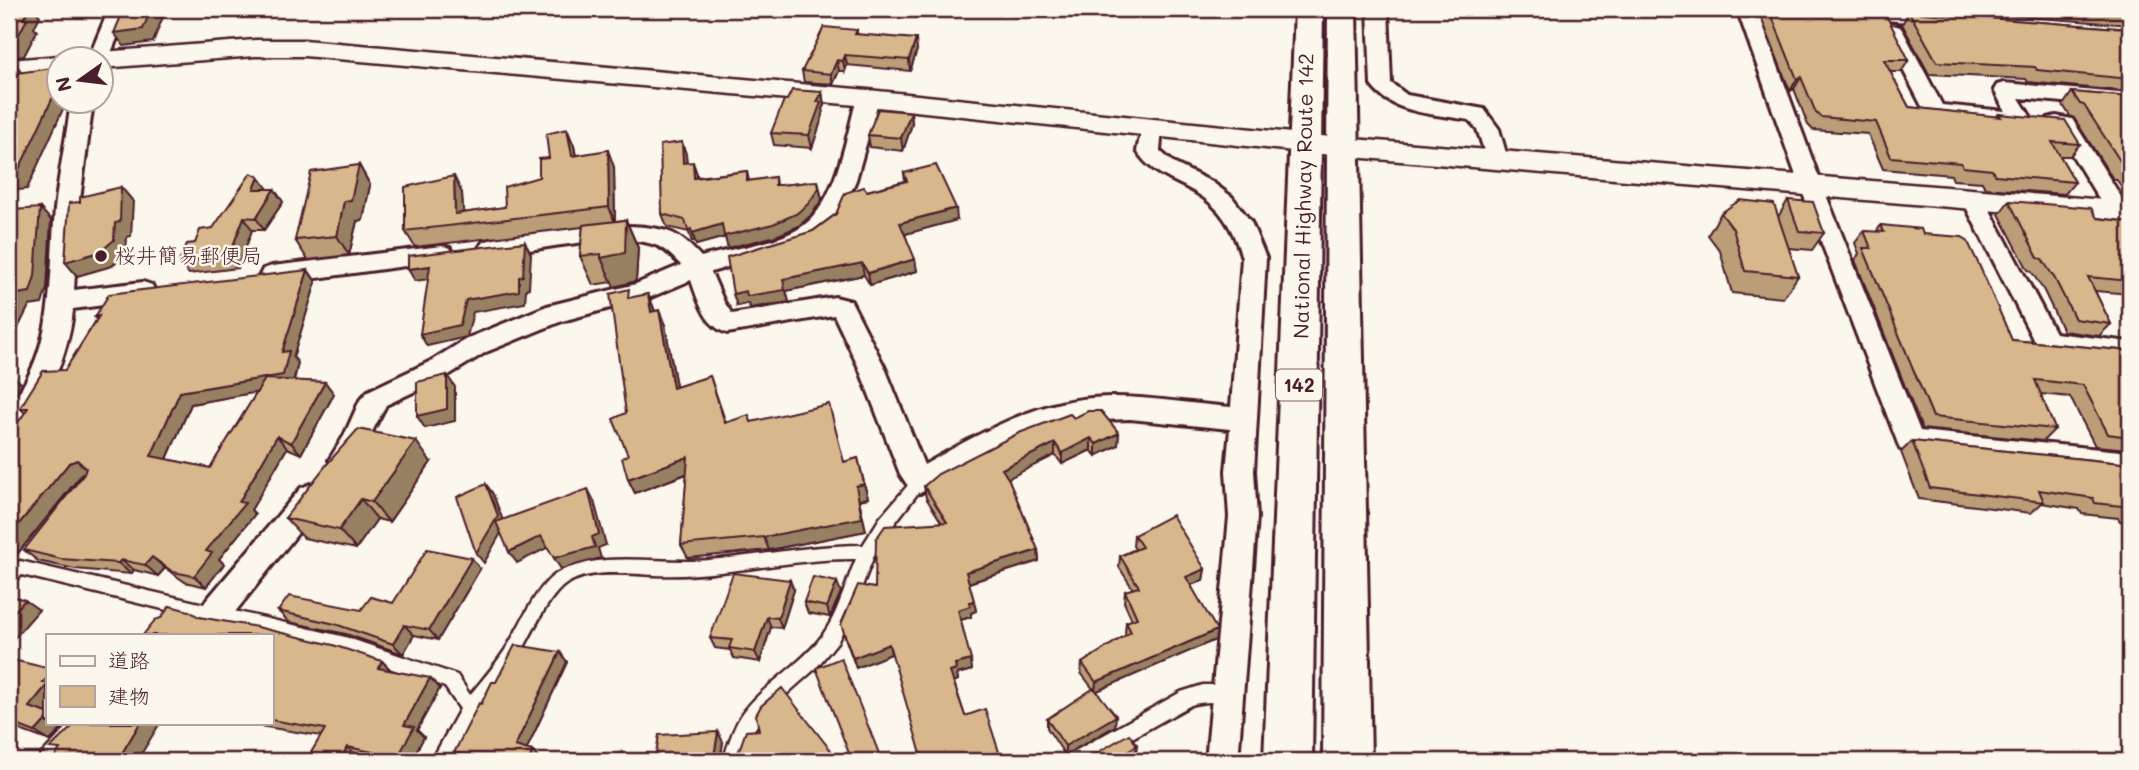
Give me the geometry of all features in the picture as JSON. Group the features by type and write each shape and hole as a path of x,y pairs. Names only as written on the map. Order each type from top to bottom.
{"highway":[{"name":"National Highway Route 142","path":"1309,9 1324,145 1347,761"},
{"name":"National Highway Route 142","path":"1288,761 1324,145 1342,9"}],"street":[{"path":"104,46 119,9"},
{"path":"1378,9 1381,85 1400,100 1476,114 1485,121 1492,133 1497,160"},
{"path":"1747,9 1811,186 1910,441 2130,463"},
{"path":"1826,9 1960,20"},
{"path":"1884,13 1935,111 2064,124 2124,212"},
{"path":"116,59 255,48 304,48 868,98 1324,145 2124,212"},
{"path":"9,68 46,65"},
{"path":"2021,119 2004,90 2130,101"},
{"path":"216,612 350,452 363,419 377,398 438,369 477,345 556,313 642,291 710,263 783,244 807,235 829,218 845,180 868,98"},
{"path":"9,424 31,398 44,376 53,352 62,301 67,207 80,116"},
{"path":"1151,128 1148,151 1155,161 1219,198 1233,211 1245,229 1254,258 1240,471 1243,517 1222,761"},
{"path":"1973,199 2046,340 2055,345 2130,352"},
{"path":"254,277 587,236 661,237 698,269 705,292 718,315 727,324 842,307 872,368 914,474 920,481 1039,421 1067,412 1093,408 1244,419"},
{"path":"62,301 172,287"}],"lane":[{"path":"732,761 736,740 751,713 775,690 805,668 825,646 846,612 866,552 874,537 920,481"},
{"path":"443,761 441,760 469,709 510,658 550,592 562,579 583,572 627,566 686,569 833,551 866,552"},
{"path":"19,567 345,645 451,681 469,709"},
{"path":"160,625 177,603"},
{"path":"1074,761 1187,698 1203,693 1226,693"},
{"path":"47,761 81,724"}],"building":[{"path":"9,9 29,9 23,19 27,19 14,44 9,45"},
{"path":"124,9 151,9 143,29 114,33"},
{"path":"1769,9 1883,9 1909,60 1884,60 1909,107 2001,117 1999,114 2065,120 2080,144 2052,142 2075,182 1995,175 1992,170 1963,167 1961,163 1891,157 1876,122 1821,117 1816,113 1801,77 1797,79"},
{"path":"2087,9 2130,9 2130,12"},
{"path":"1909,12 2130,29 2130,79 2037,70 2035,67 1937,62"},
{"path":"824,27 857,30 855,34 916,39 909,60 845,55 843,61 837,60 831,74 802,71"},
{"path":"9,65 16,65 10,74 46,69 46,112 16,176 9,178"},
{"path":"792,90 822,92 809,135 771,133 784,100 787,100"},
{"path":"2072,92 2130,97 2130,171 2124,167 2084,105 2080,104"},
{"path":"878,109 911,112 901,138 868,135"},
{"path":"567,129 572,156 608,150 609,207 405,231 405,187 454,176 455,214 505,207 504,187 539,177 539,159 549,158 546,134"},
{"path":"682,142 683,163 693,162 694,178 747,171 747,181 775,177 775,185 781,185 818,181 819,188 808,204 796,214 773,224 724,236 722,224 692,233 685,220 662,214 660,145"},
{"path":"359,165 351,200 344,201 337,236 295,240 311,172"},
{"path":"936,165 956,208 900,223 915,259 868,273 862,263 783,279 785,290 747,296 746,291 733,294 727,257 813,231 836,214 845,193 864,187 867,191 907,181 904,173"},
{"path":"251,173 259,177 254,189 274,189 256,218 244,217 229,256 179,262 187,244 195,243 200,230 213,228"},
{"path":"121,187 120,222 115,223 114,240 100,252 65,262 69,203 80,202 80,197"},
{"path":"1740,200 1774,204 1798,276 1745,271 1733,229 1721,213"},
{"path":"1788,200 1813,202 1824,233 1799,231"},
{"path":"2009,201 2091,208 2097,218 2130,222 2130,281 2088,277 2111,324 2075,319 2055,279 2042,259 2038,258"},
{"path":"40,208 35,276 30,292 17,294 9,310 9,217 13,210"},
{"path":"626,220 625,253 601,258 601,254 580,256 583,225"},
{"path":"1881,225 1921,229 1923,234 1962,237 1967,240 2012,340 2130,351 2130,437 2108,434 2083,385 2035,380 2055,429 1933,417 1863,248 1871,248 1864,231 1884,232"},
{"path":"525,242 523,276 519,277 519,291 466,300 460,325 420,334 430,266 408,269 408,256"},
{"path":"308,270 282,352 289,351 283,375 180,392 151,456 210,468 265,379 325,382 291,443 277,436 239,502 245,503 206,551 212,553 194,576 173,572 152,557 145,565 121,560 118,563 61,559 24,550 84,474 86,468 77,460 69,463 9,536 9,436 28,408 20,408 43,371 65,370 99,316 95,317 109,294"},
{"path":"629,289 628,298 648,294 651,312 659,310 673,388 710,376 725,423 749,415 751,422 829,404 844,462 858,458 864,484 856,486 862,518 764,537 681,545 688,457 628,479 622,458 628,455 613,419 626,413 610,294"},
{"path":"447,375 447,409 417,416 417,382"},
{"path":"1088,411 1101,411 1119,433 1096,444 1091,438 1062,453 1055,443 1002,469 1038,550 966,572 974,601 969,602 970,606 958,610 971,660 955,664 956,670 950,672 965,716 985,709 999,752 973,761 923,761 889,644 853,658 841,624 858,585 875,588 876,539 885,526 947,522 924,486 938,474 1019,433 1070,414 1074,418"},
{"path":"358,429 416,441 372,502 361,499 339,530 285,518 327,464"},
{"path":"1912,441 2130,464 2130,507 2095,503 2093,498 2039,490 2044,502 1930,488"},
{"path":"486,484 498,516 476,553 457,497"},
{"path":"588,489 599,534 592,537 595,547 554,558 541,536 509,552 496,522"},
{"path":"1172,515 1205,569 1186,577 1217,630 1096,682 1082,663 1131,632 1126,622 1137,618 1125,591 1139,587 1120,556 1142,547 1134,535"},
{"path":"427,549 472,558 429,630 404,625 393,644 335,624 278,611 289,596 361,610 371,597 393,603"},
{"path":"733,573 790,580 778,618 767,617 755,652 729,648 732,640 710,638"},
{"path":"813,577 837,582 827,607 804,602"},
{"path":"9,595 25,600 9,617"},
{"path":"170,606 199,617 333,645 382,661 378,668 430,678 404,725 414,727 398,757 347,747 340,761 306,761 325,729 273,720 273,634 144,634 155,620 161,618"},
{"path":"515,645 560,652 515,746 532,751 529,761 467,761 469,756 454,753 479,703 481,704 492,682 496,682"},
{"path":"841,658 882,761 852,761 816,668"},
{"path":"9,659 46,668 46,679 43,682 46,686 29,707 46,713 46,720 35,732 9,722"},
{"path":"782,688 839,761 734,761 733,755 738,753 746,731 759,730 756,715 761,706"},
{"path":"1094,688 1116,716 1065,746 1047,719"},
{"path":"75,724 139,724 119,758 152,760 52,761 60,749 50,748"},
{"path":"718,732 714,756 655,759 659,735"},
{"path":"1129,734 1137,745 1110,761 1075,761 1071,755 1093,755"},
{"path":"622,753 623,761 591,761"}],"place":[{"name":"桜井簡易郵便局","path":"101,256"}]}
